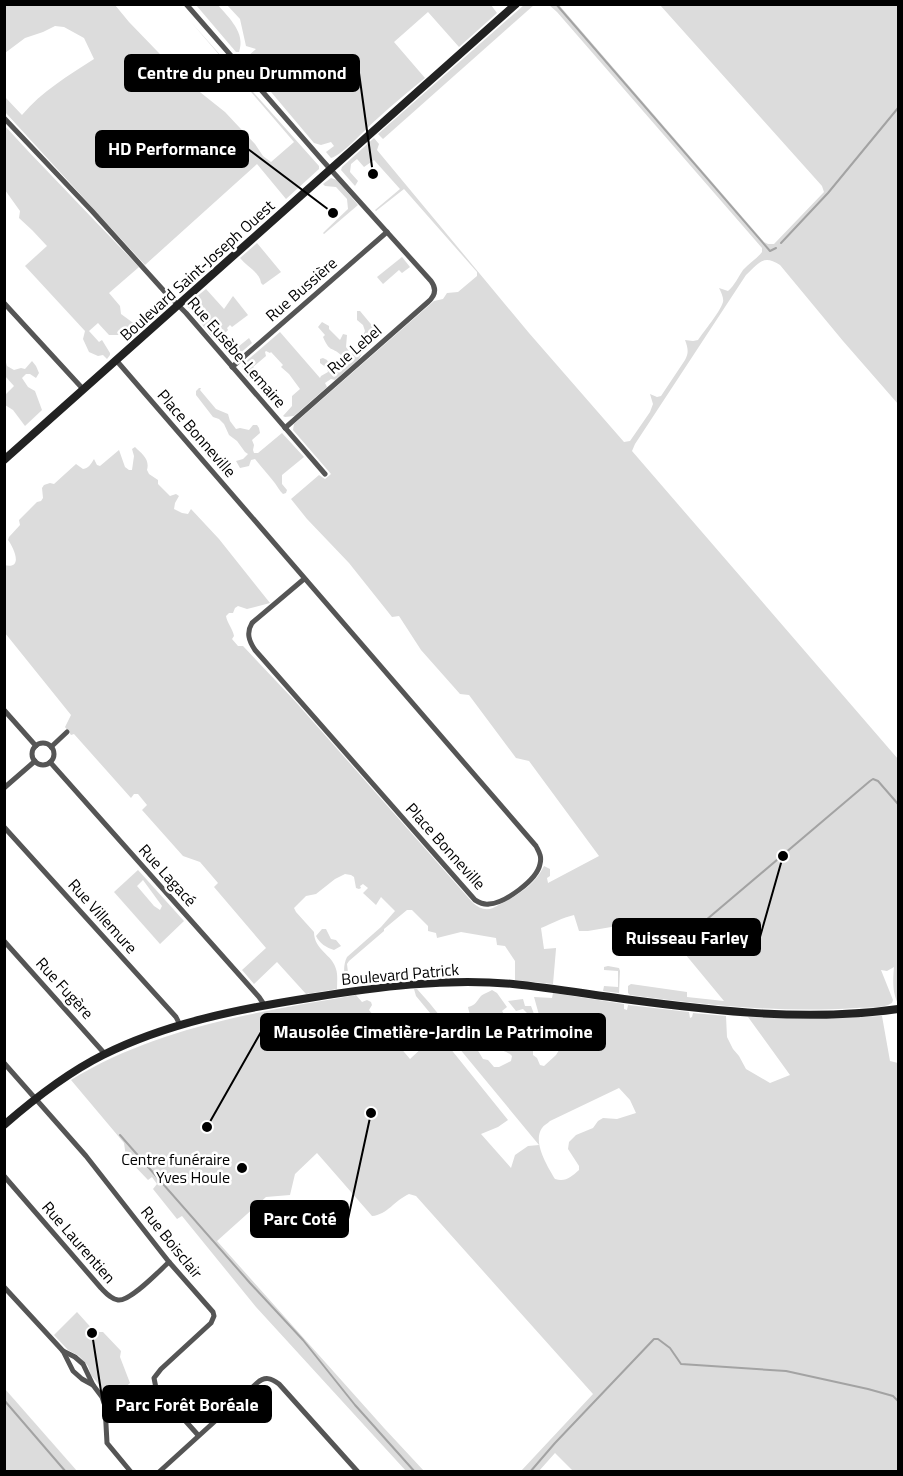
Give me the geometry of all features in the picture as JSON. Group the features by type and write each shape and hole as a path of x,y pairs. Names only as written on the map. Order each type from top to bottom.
{"street":[{"path":"186,4 387,232"},
{"name":"Boulevard Saint-Joseph Ouest","path":"4,460 516,4"},
{"name":"Rue Eusèbe-Lemaire","path":"4,118 178,305 325,474"},
{"name":"Rue Lebel","path":"285,428 434,295 431,281 387,232"},
{"name":"Rue Bussière","path":"232,367 387,232"},
{"path":"4,303 83,389"},
{"name":"Place Bonneville","path":"119,357 304,579 536,846 540,853 540,865 523,887 492,904 484,904 476,900 255,650 248,638 250,626 304,579"},
{"path":"4,710 36,746"},
{"path":"51,747 67,732"},
{"path":"44,744 51,747 53,756 50,762 44,765 35,761 32,754 36,746 44,744"},
{"path":"4,788 35,761"},
{"name":"Rue Lagacé","path":"50,762 265,1006"},
{"name":"Rue Villemure","path":"4,827 176,1017 180,1025"},
{"name":"Rue Fugère","path":"4,941 105,1054"},
{"name":"Boulevard Patrick","path":"4,1125 64,1077 105,1054 143,1038 180,1025 265,1006 382,986 471,982 534,986 644,1001 779,1014 832,1014 898,1009"},
{"name":"Rue Boisclair","path":"4,1063 87,1156 169,1262 213,1311 214,1316 211,1323 154,1378 156,1388 198,1435"},
{"name":"Rue Laurentien","path":"4,1176 111,1297 119,1300 127,1298 169,1262"},
{"path":"4,1287 63,1351 73,1371 93,1385"},
{"path":"63,1351 83,1364 93,1385 100,1393 104,1402 107,1443 131,1472"},
{"path":"159,1472 260,1380 268,1378 279,1384 358,1472"}],"shaded area":[{"path":"5,4 115,5 186,81 225,112 263,156 271,162 294,142 191,22 319,166 319,169 286,199 257,164 145,265 5,112 5,97 22,115 47,91 94,59 84,38 64,27 55,26 25,38 5,53"},
{"path":"196,5 218,5 238,32 241,45 239,52 236,52"},
{"path":"227,5 491,5 497,13 459,47 428,12 394,42 425,78 348,146 331,158 326,152 334,146 331,142 321,145 314,143 245,61 244,56 248,56 256,49 246,46 240,19"},
{"path":"524,5 534,5 383,139 378,134"},
{"path":"549,5 559,5 764,242 774,244 824,192 822,186 660,5 898,5 898,404 780,265 765,260 746,275 632,451 898,759 898,1003 893,981 894,967 887,971 881,970 893,1000 888,1005 879,1007 771,1009 630,995 628,986 631,984 687,992 687,997 724,1001 671,937 652,947 635,948 637,929 617,926 579,931 574,915 541,928 544,949 556,948 553,984 515,980 515,961 505,946 497,945 496,938 461,932 437,938 436,933 428,931 428,926 412,910 407,910 349,961 347,964 349,981 345,981 344,966 347,957 381,927 395,911 381,897 376,905 363,893 368,888 363,884 361,888 356,888 354,877 345,874 316,894 306,896 294,908 314,932 320,948 334,964 337,989 306,994 277,962 254,984 242,970 266,948 214,887 218,883 200,862 183,856 142,810 147,805 138,794 134,794 131,798 74,734 71,735 65,727 71,715 5,633 4,565 10,566 16,561 15,553 8,540 20,525 19,520 37,502 41,501 44,485 54,484 76,464 83,469 90,466 94,459 100,466 119,450 125,467 132,470 134,456 132,449 135,447 143,454 149,474 158,480 158,484 170,496 176,494 179,496 174,509 188,514 191,509 219,539 270,603 247,609 238,606 233,613 229,613 226,616 234,636 232,639 238,646 243,646 294,700 473,903 482,908 493,908 529,886 544,866 550,869 548,883 599,856 529,761 516,758 469,695 460,694 421,650 399,616 392,617 349,563 291,499 319,475 325,479 331,474 293,430 294,424 434,301 443,299 447,293 458,292 477,276 477,272 404,189 375,210 400,189 374,160 364,167 357,159 351,164 350,172 358,181 355,186 341,170 374,138 379,144 377,150 529,333 624,442 630,441 650,412 653,404 650,394 661,396 685,360 688,350 685,340 698,340 719,311 723,300 719,288 728,291 743,270 762,252 762,248"},
{"path":"4,125 139,267 109,293 120,306 121,314 140,328 130,338 126,335 109,335 98,323 89,331 99,342 102,340 110,353 107,359 103,355 98,356 89,352 83,339 85,331 25,266 47,246 19,218 20,211 5,190"},
{"path":"331,178 337,180 358,205 324,234 348,209 347,199 336,187 323,184"},
{"path":"257,243 281,272 263,285 256,273 240,258"},
{"path":"402,257 410,267 402,273 399,270 383,284 377,277"},
{"path":"206,289 224,309 233,296 248,315 232,327 230,325 225,333 221,329 212,337 188,307 190,302"},
{"path":"357,311 360,311 375,329 378,334 377,338 359,359 335,380 331,379 325,383 327,387 294,416 283,416 292,406 292,396 300,389 271,352 265,352 266,356 253,367 255,369 247,377 242,369 243,364 280,332 320,378 328,372 327,368 320,363 320,359 327,360 331,368 341,355 327,345 323,337 325,335 318,327 322,322 329,326 329,329 340,340 343,334 347,335 346,347 351,354 358,348 365,331 363,325 357,320"},
{"path":"249,338 252,343 238,355 233,358 228,355"},
{"path":"5,359 7,366 14,370 25,369 32,361 39,373 36,378 26,374 22,378 28,387 35,391 42,410 25,426 13,410 5,405 5,395 14,386 5,376"},
{"path":"199,388 216,409 228,414 236,429 249,430 253,425 257,425 260,433 252,440 254,453 258,453 282,433 304,457 282,475 282,484 287,490 286,493 282,493 255,459 251,460 249,466 240,468 236,461 248,454 229,435 224,424 213,417 196,395"},
{"path":"138,870 184,921 160,944 114,892","holes":["143,880 162,906 160,910 154,906 137,886"]},
{"path":"322,929 326,929 331,939 336,940 341,946 334,950 321,943 316,936"},
{"path":"604,967 619,968 619,993 603,991 604,986 618,987 618,971 604,970"},
{"path":"414,989 417,989 433,1008 460,1045 464,1038 474,1040 483,1059 488,1060 494,1067 511,1061 512,1056 485,1041 471,1018 468,1007 492,990 507,1007 502,1011 506,1017 512,1013 519,1021 505,1028 506,1033 512,1036 517,1032 533,1045 533,1055 540,1065 544,1066 561,1047 557,1040 548,1036 547,1027 542,1027 534,997 552,998 553,993 624,1004 624,1009 627,1010 628,1005 689,1012 690,1018 693,1013 726,1016 727,1037 746,1069 770,1083 790,1075 748,1017 811,1019 882,1016 890,1061 898,1063 898,1471 573,1471 555,1453 539,1471 521,1471 593,1394 416,1196 409,1194 382,1213 372,1216 317,1153 295,1174 290,1195 266,1197 217,1241 424,1471 406,1471 256,1307 182,1216 177,1219 153,1189 157,1184 152,1177 148,1180 126,1157 124,1143 71,1080 104,1062 173,1034 245,1015 356,995 362,1002 367,1000 371,1002 369,1010 383,1027 388,1028 394,1040 410,1059 427,1041 413,1032 414,1017 420,1016 427,1020 508,1120 481,1134 511,1168 515,1155 528,1146 539,1145 416,996","holes":["619,1088 630,1100 636,1113 617,1119 603,1118 593,1128 576,1135 569,1142 568,1149 579,1166 579,1170 571,1177 555,1179 540,1147 539,1134 543,1127 550,1121"]},
{"path":"523,999 525,1006 531,1006 534,1014 528,1014 523,1009 516,1011 508,1001"},
{"path":"77,1312 95,1332 103,1332 121,1351 120,1357 130,1383 116,1396 109,1399 91,1375 88,1366 54,1335"},
{"path":"5,1389 77,1471 5,1471"}],"waterway":[{"path":"556,4 770,251 776,248"},
{"path":"781,243 828,193 898,108"},
{"path":"686,937 873,779 878,781 898,804"},
{"path":"120,1135 303,1340 355,1405 415,1472"},
{"path":"530,1472 654,1339 658,1339 670,1348 681,1364 786,1371 868,1389 893,1396 898,1401"},
{"path":"4,1400 66,1472"}],"place":[{"name":"Centre du pneu Drummond","path":"373,174"},
{"name":"HD Performance","path":"333,213"},
{"name":"Ruisseau Farley","path":"783,856"},
{"name":"Parc Coté","path":"371,1113"},
{"name":"Mausolée Cimetière-Jardin Le Patrimoine","path":"207,1127"},
{"name":"Centre funéraire Yves Houle","path":"242,1168"},
{"name":"Parc Forêt Boréale","path":"92,1333"}]}
